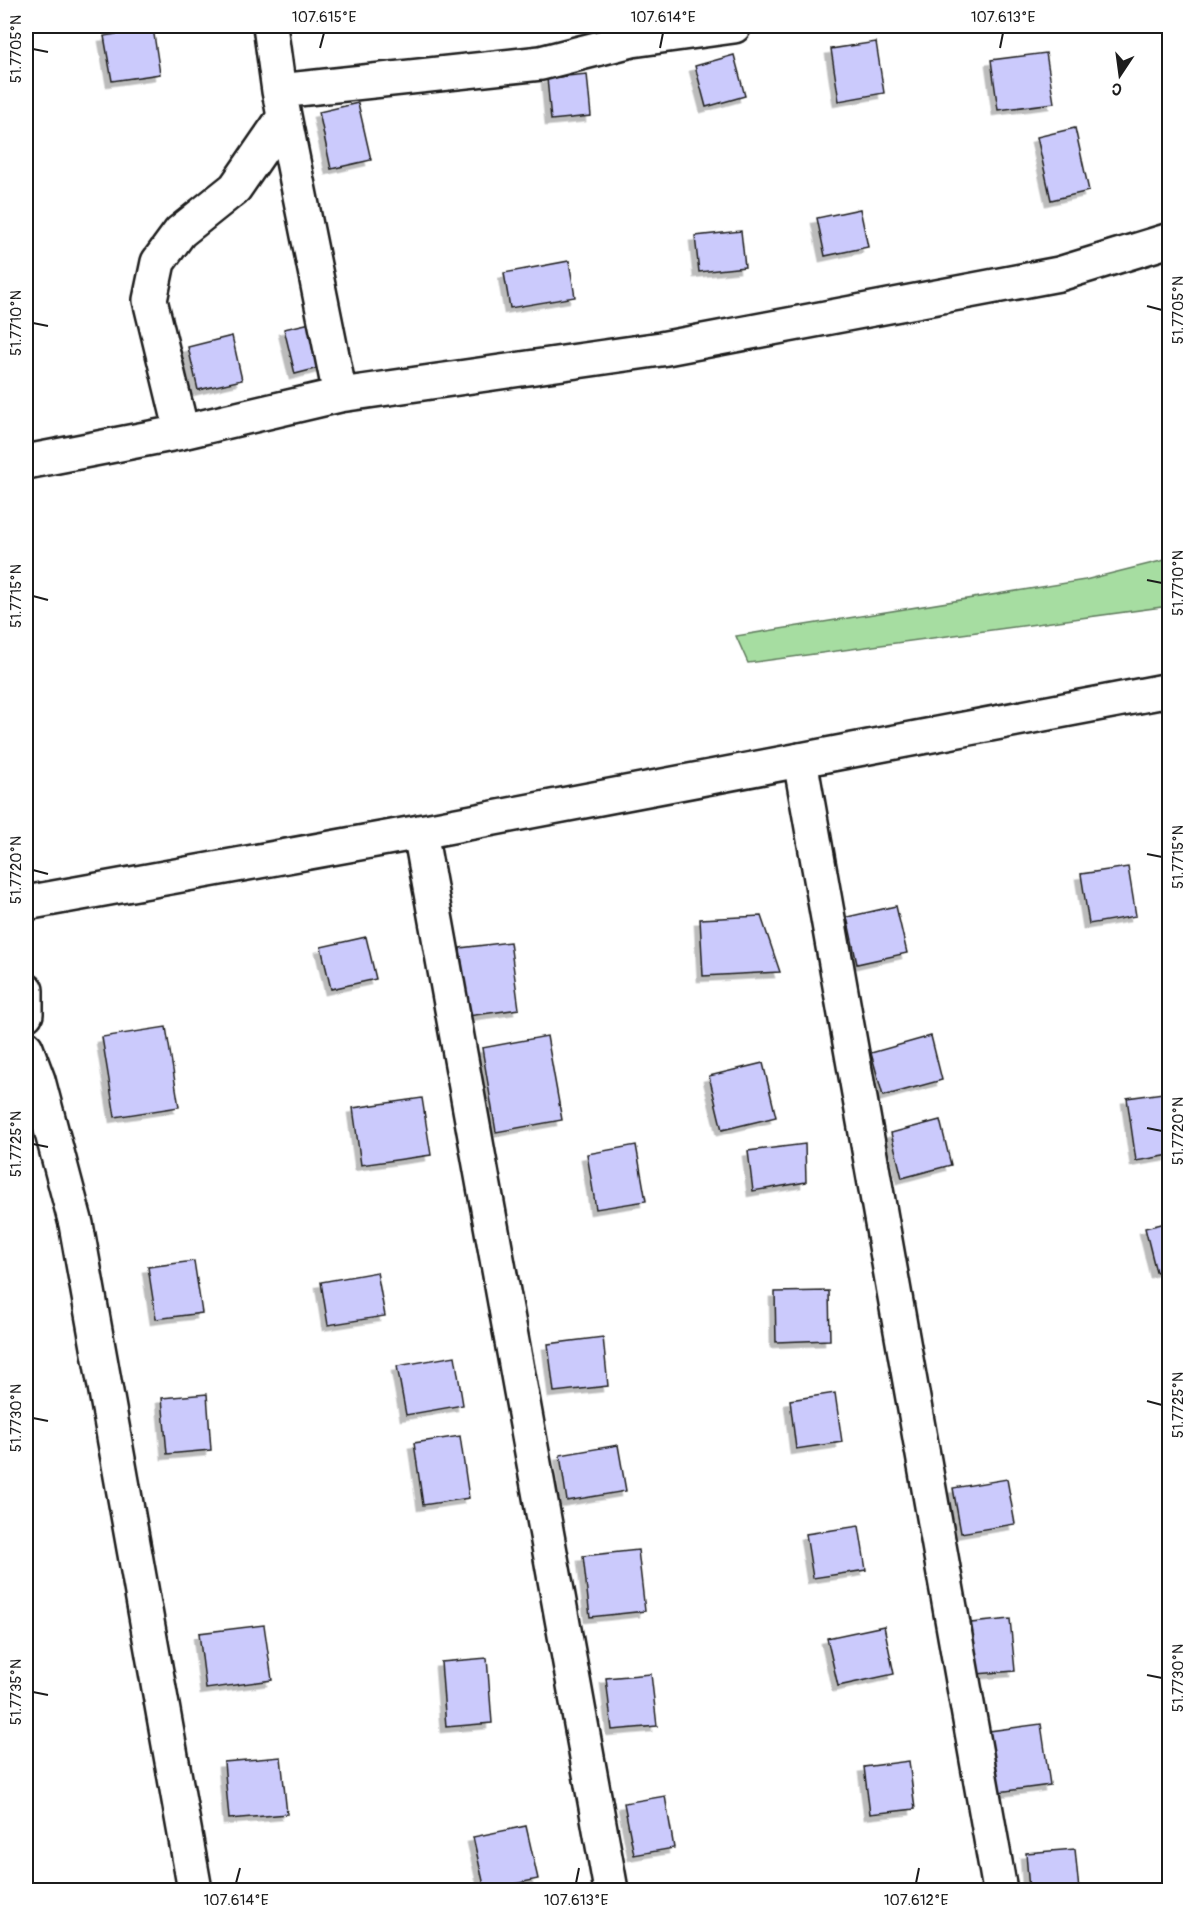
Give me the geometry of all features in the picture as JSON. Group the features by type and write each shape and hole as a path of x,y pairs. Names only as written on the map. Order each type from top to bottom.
{"street":[{"path":"270,26 282,104 340,395"},
{"path":"282,104 542,63 631,33 734,26"},
{"path":"182,432 150,300 158,262 180,232 235,188 282,104"},
{"path":"26,462 182,432 340,395 661,349 1059,274 1170,240"},
{"path":"26,903 420,832 1170,690"},
{"path":"800,760 1000,1890"},
{"path":"420,832 611,1890"},
{"path":"26,990 26,1014"},
{"path":"26,1048 38,1080 76,1224 195,1890"}],"green space":[{"path":"1169,559 1169,606 748,663 736,636 1085,580"}],"building":[{"path":"153,28 160,74 112,81 104,36"},
{"path":"876,42 884,93 839,101 831,49"},
{"path":"1046,53 1054,103 998,110 991,60"},
{"path":"734,55 745,96 706,107 695,66"},
{"path":"587,74 591,116 551,120 547,78"},
{"path":"358,103 371,160 331,169 319,112"},
{"path":"1075,128 1089,191 1051,200 1037,137"},
{"path":"860,209 868,247 825,256 817,218"},
{"path":"741,231 745,267 699,272 695,236"},
{"path":"26,257 30,285 26,286"},
{"path":"569,261 575,297 510,308 504,273"},
{"path":"315,322 326,366 295,374 284,329"},
{"path":"232,336 242,380 198,390 188,347"},
{"path":"1128,867 1136,916 1089,924 1081,874"},
{"path":"896,906 907,953 857,964 847,917"},
{"path":"761,916 780,972 703,976 700,919"},
{"path":"366,937 376,979 331,989 321,947"},
{"path":"510,942 519,1009 468,1016 460,948"},
{"path":"166,1027 179,1107 115,1117 102,1037"},
{"path":"547,1036 562,1120 496,1132 482,1048"},
{"path":"931,1036 942,1080 883,1096 871,1053"},
{"path":"763,1063 776,1117 722,1130 709,1076"},
{"path":"1170,1092 1170,1155 1136,1161 1127,1098"},
{"path":"422,1098 431,1155 361,1165 353,1108"},
{"path":"940,1120 951,1165 902,1178 891,1133"},
{"path":"805,1144 806,1182 753,1191 748,1151"},
{"path":"636,1145 646,1201 596,1209 587,1154"},
{"path":"1170,1222 1170,1268 1156,1272 1145,1228"},
{"path":"194,1261 202,1313 156,1319 148,1267"},
{"path":"377,1272 385,1316 328,1325 321,1282"},
{"path":"829,1291 830,1340 776,1342 775,1292"},
{"path":"603,1337 608,1386 554,1392 548,1344"},
{"path":"455,1356 463,1405 406,1415 397,1366"},
{"path":"835,1393 842,1442 796,1449 790,1400"},
{"path":"207,1394 211,1450 167,1454 162,1398"},
{"path":"460,1436 469,1498 423,1505 414,1443"},
{"path":"618,1445 626,1491 567,1501 560,1455"},
{"path":"1007,1479 1015,1524 961,1533 953,1488"},
{"path":"859,1526 866,1570 813,1578 806,1534"},
{"path":"638,1550 645,1611 590,1617 583,1556"},
{"path":"1010,1619 1015,1671 976,1674 971,1623"},
{"path":"264,1625 272,1680 206,1689 199,1633"},
{"path":"884,1626 894,1674 838,1686 827,1638"},
{"path":"487,1658 492,1723 446,1727 441,1662"},
{"path":"651,1674 657,1726 612,1730 606,1678"},
{"path":"1041,1724 1050,1785 991,1793 982,1732"},
{"path":"281,1757 287,1814 229,1819 224,1762"},
{"path":"909,1761 915,1809 870,1814 864,1767"},
{"path":"665,1796 674,1848 634,1855 624,1803"},
{"path":"526,1826 538,1879 485,1890 473,1837"},
{"path":"1075,1849 1079,1890 1029,1890 1026,1853"}]}
